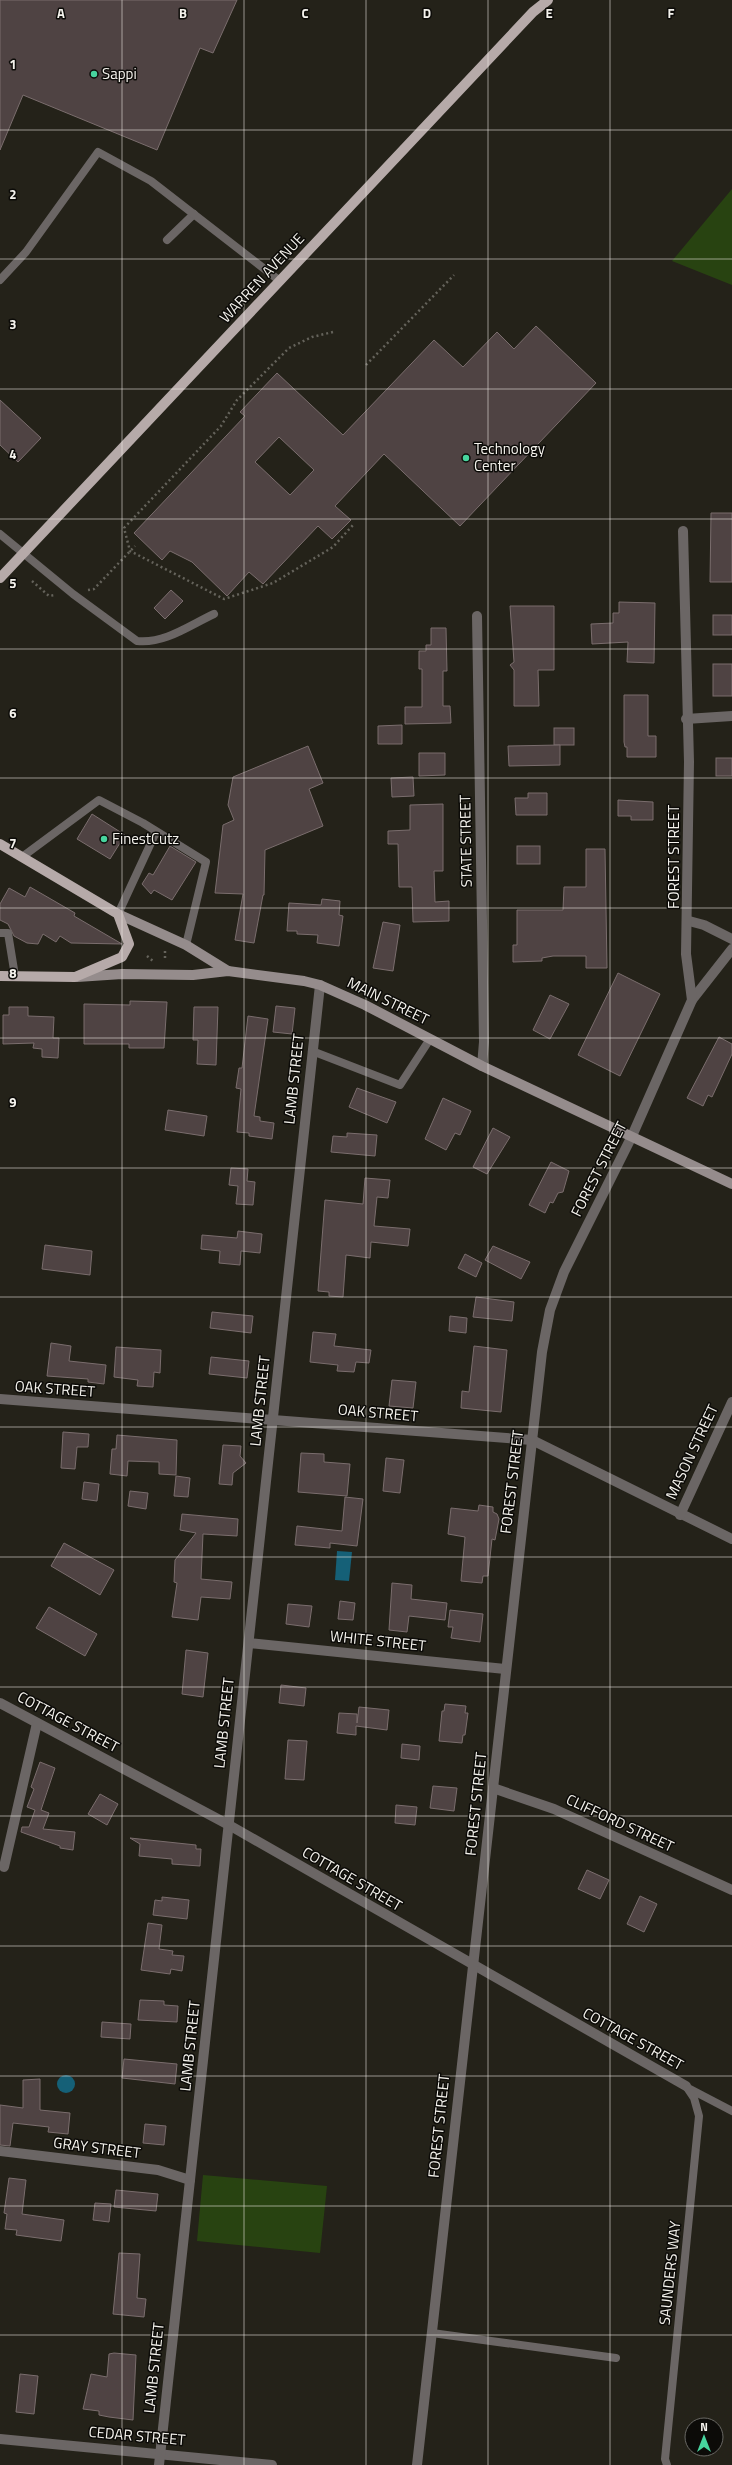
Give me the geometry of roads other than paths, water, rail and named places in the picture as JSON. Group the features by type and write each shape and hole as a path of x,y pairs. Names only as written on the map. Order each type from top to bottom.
{"main road":[{"name":"WARREN AVENUE","path":"0,578 533,12 548,0"},
{"path":"0,844 118,914 186,945 228,971"},
{"path":"75,977 122,957 129,944 118,914"},
{"name":"MAIN STREET","path":"0,976 75,977 122,974 193,975 228,971 304,980 320,985 365,1005 482,1066 732,1184"}],"street":[{"name":"FOREST STREET","path":"417,2465 505,1669 542,1352 550,1310 564,1272 632,1136 692,1000 686,954 688,921 689,762 686,719 683,530"},
{"name":"STATE STREET","path":"477,616 484,1042 482,1066"},
{"path":"686,719 732,716"},
{"path":"688,921 704,925 732,939"},
{"path":"692,1000 732,949"},
{"name":"LAMB STREET","path":"159,2465 320,985"},
{"name":"OAK STREET","path":"0,1400 532,1440 680,1515 732,1539"},
{"name":"MASON STREET","path":"680,1515 732,1402"},
{"name":"WHITE STREET","path":"248,1643 505,1669"},
{"name":"COTTAGE STREET","path":"0,1703 228,1825 472,1966 686,2086"},
{"path":"4,1867 37,1723"},
{"name":"CLIFFORD STREET","path":"493,1788 554,1809 732,1890"},
{"name":"GRAY STREET","path":"0,2151 158,2170 190,2180"},
{"name":"CEDAR STREET","path":"0,2439 160,2453 272,2465"}],"lane":[{"path":"0,280 26,252 98,152 151,181 280,281"},
{"path":"167,240 194,214"},
{"path":"0,534 71,592 137,641 150,642 162,639 214,614"},
{"path":"22,857 98,800 206,862 186,945"},
{"path":"118,914 156,832"},
{"path":"0,933 8,933 15,976"},
{"path":"312,1052 400,1085 430,1039"},
{"path":"686,2086 732,2111"},
{"name":"SAUNDERS WAY","path":"666,2465 665,2459 699,2116 694,2098 686,2086"},
{"path":"432,2334 616,2358"}],"water":[{"path":"337,1551 352,1552 349,1581 335,1580"},
{"path":"62,2075 70,2075 75,2080 73,2091 70,2093 62,2093 57,2088 57,2080"}],"place":[{"name":"Sappi","path":"94,74"},
{"name":"Technology Center","path":"466,458"},
{"name":"FinestCutz","path":"104,839"}]}
